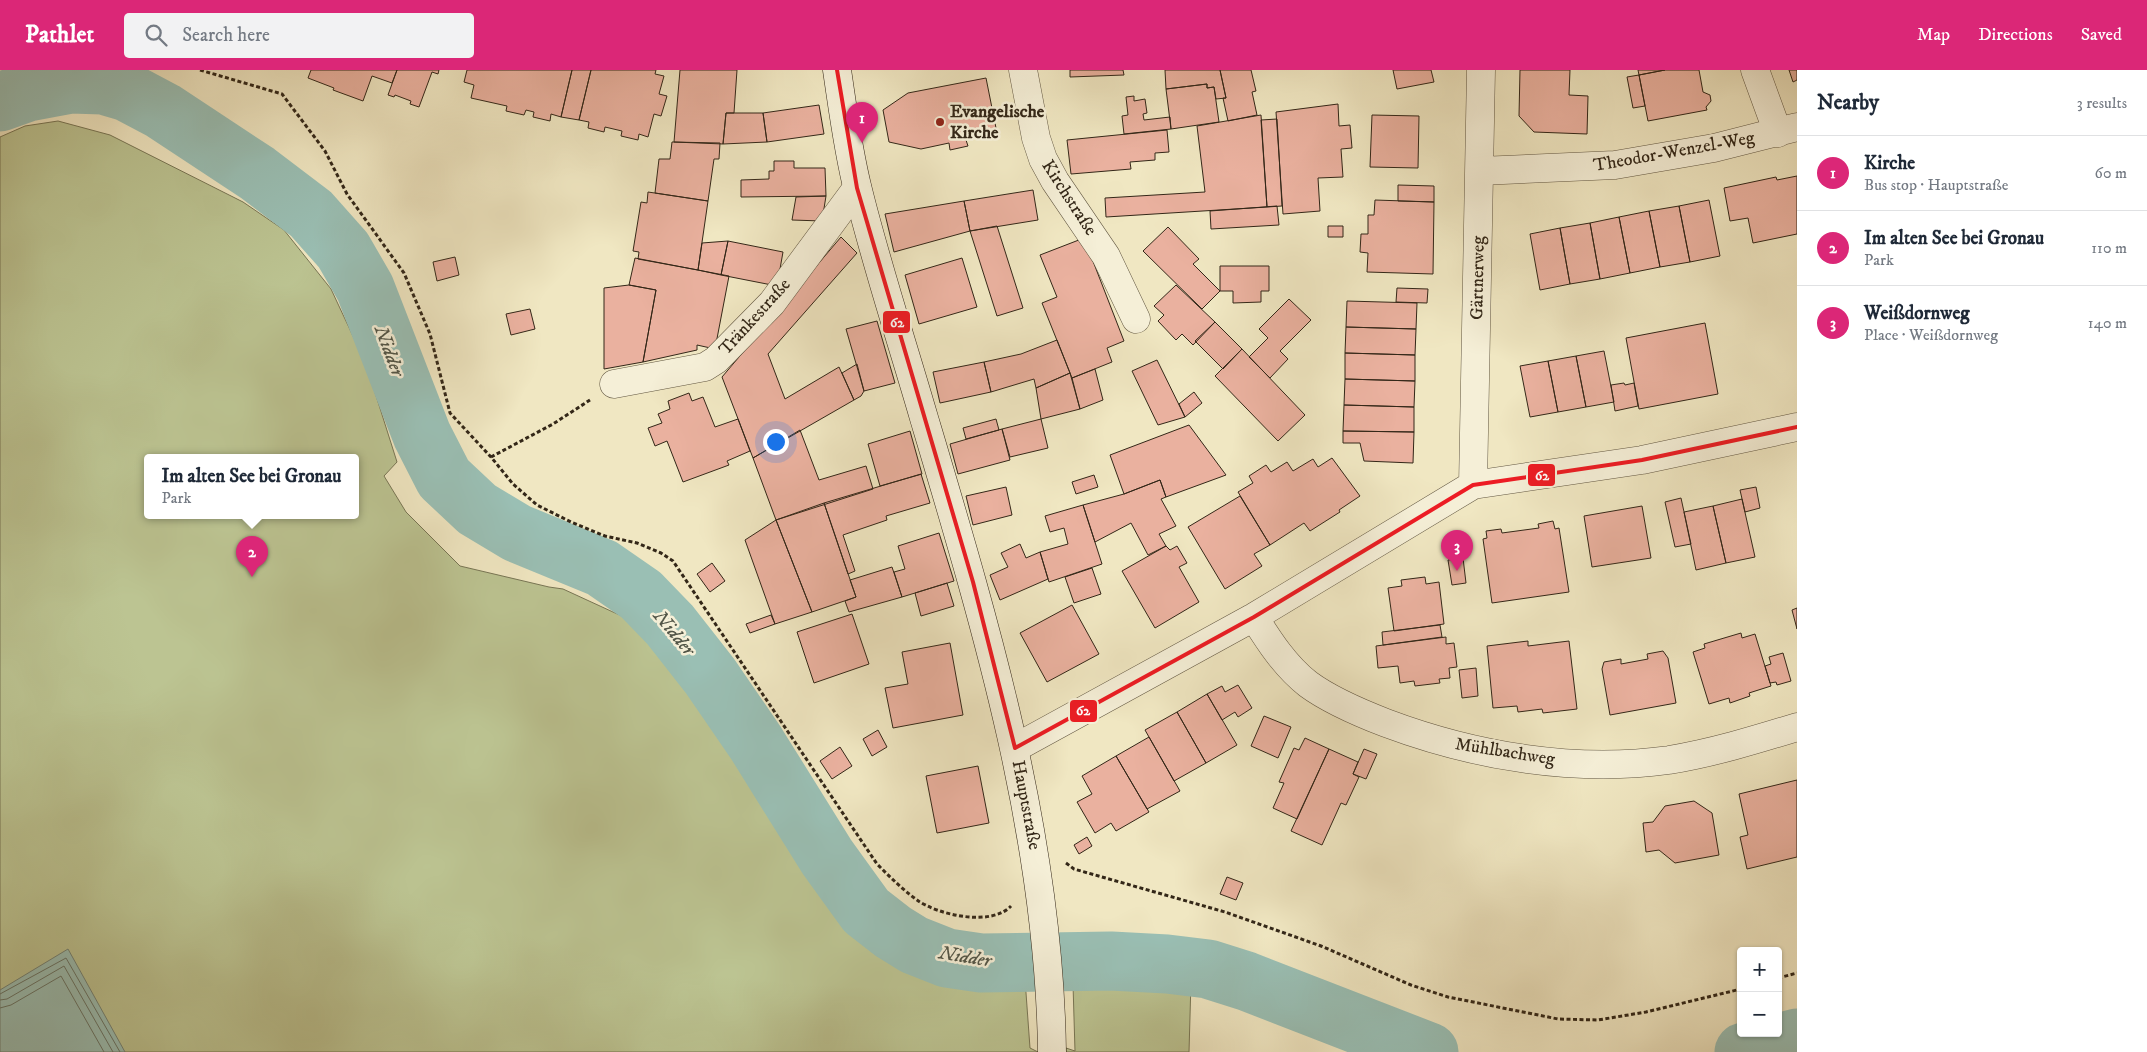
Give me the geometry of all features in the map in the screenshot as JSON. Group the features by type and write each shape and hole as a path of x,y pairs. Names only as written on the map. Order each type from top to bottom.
{"street":[{"name":"Hauptstraße","path":"837,70 857,188 973,582 1015,748 1038,873 1052,1050"},
{"name":"Kirchstraße","path":"1023,70 1036,138 1043,159 1054,181 1106,256 1136,319"},
{"name":"Gärtnerweg","path":"1473,485 1481,70"},
{"name":"Theodor-Wenzel-Weg","path":"1480,171 1615,165 1704,150 1788,130 1755,70"},
{"name":"Tränkestraße","path":"614,384 705,366 716,360 772,303 857,188"},
{"path":"1015,748 1254,617 1473,485 1642,460 1797,427"},
{"name":"Mühlbachweg","path":"1254,617 1288,666 1308,684 1338,702 1410,732 1450,744 1479,750 1550,761 1631,763 1695,755 1797,728"}],"path":[{"path":"200,70 282,94 325,150 347,194 404,273 430,334 450,413 513,484 536,505 605,536 637,543 661,553 674,561 877,864 896,883 919,901 946,913 978,917 991,916 1006,911 1013,903"},
{"path":"491,457 553,424 614,384"},
{"path":"1034,846 1074,869 1225,912 1321,946 1411,985 1448,997 1558,1020 1598,1020 1646,1012 1737,990"},
{"path":"1782,977 1797,972"}],"green space":[{"path":"58,121 110,135 243,202 284,230 331,289 366,364 397,462 384,476 406,512 460,566 563,589 626,618 632,626 636,621 709,705 779,830 834,913 877,952 920,975 954,986 1025,979 1030,1048 1038,1052 0,1052 0,137 25,126"},
{"path":"1191,981 1189,1052 1066,1052 1066,1048 1075,1051 1073,984"}],"water":[{"path":"68,949 125,1052 0,1052 0,990"}],"building":[{"path":"311,70 397,70 392,83 372,76 363,101 308,78"},
{"path":"397,70 439,70 438,74 432,72 419,107 410,104 411,101 395,95 394,97 388,95"},
{"path":"467,70 572,70 561,117 551,114 550,121 533,117 534,112 526,110 524,115 506,111 507,106 471,98 474,85 464,82"},
{"path":"572,70 591,70 579,120 561,117"},
{"path":"591,70 656,70 655,74 664,76 659,94 667,96 661,116 654,114 648,137 639,134 638,140 621,136 622,131 605,127 604,132 588,128 589,122 579,120"},
{"path":"680,70 737,70 734,113 726,113 723,144 674,142"},
{"path":"1070,70 1123,70 1124,75 1070,77"},
{"path":"1165,70 1220,70 1226,98 1216,99 1214,87 1207,88 1207,84 1166,89"},
{"path":"1220,70 1251,70 1256,91 1252,92 1257,115 1228,121 1223,98 1226,98"},
{"path":"1393,70 1431,70 1434,82 1397,89"},
{"path":"1520,70 1570,70 1569,95 1588,96 1587,134 1534,132 1519,116"},
{"path":"1638,70 1665,70 1639,75"},
{"path":"1665,70 1699,70 1703,92 1710,95 1711,101 1706,107 1707,110 1648,121 1639,75"},
{"path":"1789,70 1797,70 1797,80 1793,82"},
{"path":"1639,75 1645,106 1633,108 1627,77"},
{"name":"Evangelische Kirche","path":"986,78 997,133 966,140 968,146 950,150 949,143 921,149 889,142 883,110 908,93"},
{"path":"1207,84 1207,88 1214,87 1219,122 1171,129 1166,89"},
{"path":"1134,96 1134,101 1145,99 1147,113 1143,114 1144,120 1170,117 1171,129 1124,134 1122,116 1128,115 1126,97"},
{"path":"1338,104 1339,126 1350,125 1352,148 1341,149 1343,177 1318,178 1320,211 1283,214 1276,112"},
{"path":"819,105 824,134 767,142 763,113"},
{"path":"726,113 763,113 767,142 723,144"},
{"path":"1261,115 1267,207 1106,217 1105,198 1205,192 1197,126"},
{"path":"1372,115 1419,116 1418,168 1370,167"},
{"path":"1277,119 1282,206 1267,207 1261,120"},
{"path":"1167,130 1169,152 1155,153 1155,160 1130,162 1131,169 1071,174 1067,140"},
{"path":"672,142 720,143 719,159 714,159 708,201 655,193 659,159 670,159"},
{"path":"774,161 794,161 794,168 825,168 826,196 741,197 741,180 769,179 769,171 774,171"},
{"path":"1797,176 1797,234 1753,243 1748,218 1730,221 1724,188 1776,177 1777,180"},
{"path":"1398,185 1434,186 1434,202 1398,201"},
{"path":"1033,190 1038,220 970,231 964,201"},
{"path":"648,192 708,201 698,270 638,259 639,252 633,251 641,202 647,203"},
{"path":"826,196 822,221 792,220 796,197"},
{"path":"1375,200 1434,202 1433,274 1367,272 1368,253 1360,252 1361,234 1368,234 1368,215 1374,215"},
{"path":"1709,200 1720,256 1690,262 1679,206"},
{"path":"964,201 970,231 894,252 885,214"},
{"path":"1277,206 1279,225 1211,229 1210,211"},
{"path":"1679,206 1690,262 1660,267 1649,211"},
{"path":"1649,211 1660,267 1630,273 1619,217"},
{"path":"1619,217 1630,273 1600,279 1590,223"},
{"path":"1590,223 1600,279 1570,284 1560,228"},
{"path":"997,226 1023,308 997,316 970,231"},
{"path":"1328,226 1343,226 1343,237 1328,237"},
{"path":"1168,227 1199,259 1193,264 1220,291 1202,309 1143,251"},
{"path":"1560,228 1570,284 1540,290 1530,234"},
{"path":"841,237 857,253 768,354 785,399 839,367 854,400 753,458 722,377"},
{"path":"1084,238 1124,341 1107,348 1112,362 1072,378 1042,303 1057,297 1040,255"},
{"path":"728,241 721,275 698,270 702,243"},
{"path":"728,241 783,252 777,286 721,275"},
{"path":"455,257 459,275 437,281 433,262"},
{"path":"635,258 729,276 715,349 697,345 697,350 643,362 656,290 629,285"},
{"path":"962,258 977,307 919,324 905,275"},
{"path":"1220,266 1269,266 1269,291 1261,291 1261,302 1233,303 1233,291 1220,291"},
{"path":"629,285 656,290 643,362 604,369 604,288"},
{"path":"1176,285 1215,322 1193,345 1182,334 1176,340 1158,321 1164,315 1154,306"},
{"path":"1397,288 1428,289 1427,303 1396,302"},
{"path":"1289,299 1311,320 1280,351 1288,359 1270,378 1249,357 1268,338 1259,329"},
{"path":"1347,301 1417,303 1416,329 1346,327"},
{"path":"530,309 535,329 511,335 506,314"},
{"path":"877,321 895,383 864,391 846,329"},
{"path":"1215,322 1242,349 1223,369 1195,341"},
{"path":"1705,323 1718,394 1639,409 1626,338"},
{"path":"1346,327 1416,329 1415,355 1345,353"},
{"path":"1057,340 1070,373 1036,388 1034,379 991,392 984,362 1021,354"},
{"path":"1242,349 1305,415 1278,441 1215,376"},
{"path":"1604,351 1614,402 1586,407 1576,356"},
{"path":"1345,353 1415,355 1415,381 1345,379"},
{"path":"1576,356 1586,407 1558,412 1548,361"},
{"path":"1157,360 1185,417 1158,425 1132,371"},
{"path":"1548,361 1558,412 1530,417 1520,366"},
{"path":"984,362 991,392 940,403 933,372"},
{"path":"857,364 864,391 861,396 854,400 842,373"},
{"path":"1095,369 1103,400 1080,409 1072,378"},
{"path":"1070,373 1080,409 1041,419 1036,388"},
{"path":"1345,379 1415,381 1414,407 1344,405"},
{"path":"1624,383 1625,385 1634,383 1638,406 1615,411 1611,385"},
{"path":"1194,392 1202,403 1185,417 1179,404"},
{"path":"689,393 692,401 703,397 715,427 738,419 750,451 727,461 729,465 683,482 667,441 655,446 648,428 662,423 658,414 670,409 668,401"},
{"path":"1344,405 1414,407 1414,432 1343,431"},
{"path":"996,419 999,430 966,439 963,428"},
{"path":"1041,419 1048,448 1010,457 1002,429"},
{"path":"1189,425 1226,475 1166,497 1160,480 1124,494 1110,455"},
{"path":"1002,429 1010,460 958,474 950,444"},
{"path":"800,430 819,480 866,466 873,489 776,520 753,458"},
{"path":"910,431 922,474 880,486 868,444"},
{"path":"1343,431 1414,432 1413,463 1364,461 1360,443 1343,443"},
{"path":"1332,458 1360,496 1339,510 1340,512 1310,531 1304,523 1270,545 1238,492 1253,483 1249,476 1266,465 1271,472 1287,462 1293,471 1313,459 1318,467"},
{"path":"921,474 930,503 886,516 887,520 843,535 855,571 848,574 824,503"},
{"path":"1094,475 1098,487 1076,494 1072,482"},
{"path":"1160,480 1166,497 1161,499 1176,526 1159,534 1166,546 1148,555 1131,523 1095,542 1083,505 1124,494"},
{"path":"1006,487 1012,515 973,525 966,496"},
{"path":"1756,487 1760,508 1745,512 1740,490"},
{"path":"1240,496 1270,545 1254,554 1262,566 1225,589 1188,527"},
{"path":"1681,498 1691,544 1675,547 1665,502"},
{"path":"1742,499 1755,557 1726,563 1713,506"},
{"path":"824,503 856,597 812,612 776,520"},
{"path":"1083,505 1102,564 1049,582 1040,552 1068,544 1064,528 1050,532 1045,516"},
{"path":"1642,506 1651,558 1592,567 1584,516"},
{"path":"1713,506 1726,563 1696,570 1684,512"},
{"path":"776,520 812,612 775,624 745,540"},
{"path":"1553,521 1555,529 1559,528 1569,592 1492,603 1483,539 1487,538 1486,531 1501,529 1502,533 1539,528 1538,524"},
{"path":"939,533 954,581 902,597 894,572 905,569 898,546"},
{"path":"1020,544 1026,558 1040,552 1048,579 1000,600 990,575 1008,567 1001,553"},
{"path":"1166,546 1170,550 1177,546 1187,563 1179,567 1199,602 1155,628 1122,571"},
{"path":"1463,558 1466,583 1452,585 1448,560"},
{"path":"712,563 725,581 710,592 697,574"},
{"path":"892,567 902,597 849,612 845,601 856,597 850,580"},
{"path":"1092,568 1101,594 1074,603 1065,577"},
{"path":"1425,577 1426,584 1439,582 1444,624 1394,631 1388,588 1402,586 1401,580"},
{"path":"947,583 954,606 921,616 915,593"},
{"path":"1072,605 1099,654 1047,682 1020,633"},
{"path":"1797,608 1797,629 1792,610"},
{"path":"852,614 869,664 814,683 797,632"},
{"path":"771,615 775,624 750,633 746,624"},
{"path":"1440,625 1442,637 1383,645 1382,632"},
{"path":"1741,633 1742,638 1755,634 1771,686 1749,693 1750,696 1730,703 1729,698 1709,704 1693,652 1705,648 1704,644"},
{"path":"1446,637 1446,644 1454,643 1457,667 1449,668 1450,678 1439,679 1440,683 1415,686 1414,681 1400,683 1398,666 1378,668 1376,646"},
{"path":"1528,641 1528,646 1569,641 1577,709 1543,713 1542,709 1518,712 1517,706 1493,708 1487,646"},
{"path":"950,643 963,715 893,728 885,688 908,684 902,652"},
{"path":"1663,651 1668,658 1676,703 1610,715 1602,669 1604,662 1621,659 1621,664 1648,659 1647,654"},
{"path":"1783,653 1791,681 1777,685 1776,682 1770,683 1765,666 1771,664 1769,657"},
{"path":"1476,668 1478,696 1462,698 1459,670"},
{"path":"1238,685 1252,708 1238,717 1235,712 1222,720 1207,694 1222,686 1225,692"},
{"path":"1207,694 1237,745 1206,763 1177,712"},
{"path":"1177,712 1206,763 1174,781 1145,730"},
{"path":"1264,716 1291,727 1278,758 1251,746"},
{"path":"878,730 887,747 872,756 863,739"},
{"path":"1149,737 1180,791 1147,809 1116,756"},
{"path":"1305,738 1329,749 1297,819 1273,808 1284,783 1279,782 1294,748 1299,750"},
{"path":"840,747 852,766 832,779 820,761"},
{"path":"1329,749 1358,762 1353,774 1359,777 1346,805 1341,803 1322,845 1291,831"},
{"path":"1364,749 1377,754 1366,779 1353,774"},
{"path":"1116,756 1149,812 1116,831 1111,823 1095,833 1077,802 1092,794 1082,776"},
{"path":"978,766 989,823 937,833 926,776"},
{"path":"1797,780 1797,857 1747,869 1740,837 1748,835 1739,794"},
{"path":"1694,801 1712,813 1719,855 1675,863 1659,850 1646,852 1643,823 1653,822 1665,806"},
{"path":"1087,837 1092,846 1079,854 1074,845"},
{"path":"1227,877 1243,883 1236,900 1220,894"}],"waterway":[{"name":"Nidder","path":"0,102 28,92 71,84 103,85 127,92 163,111 257,173 311,214 343,250 365,288 422,435 444,478 477,509 517,533 602,568 641,595 670,625 710,676 756,743 827,857 866,911 893,932 914,945 947,958 981,963 1111,961 1167,964 1208,969 1246,981 1429,1052"},
{"name":"Nidder","path":"1744,1052 1797,1038"}],"transit line":[{"name":"62","path":"837,70 857,188 973,582 1015,748 1254,617 1473,485 1642,460 1797,427"}],"place":[{"name":"Evangelische Kirche","path":"940,122"},
{"name":"Kirche","path":"862,143"},
{"name":"Weißdornweg","path":"1457,571"},
{"name":"Im alten See bei Gronau","path":"252,577"}]}
